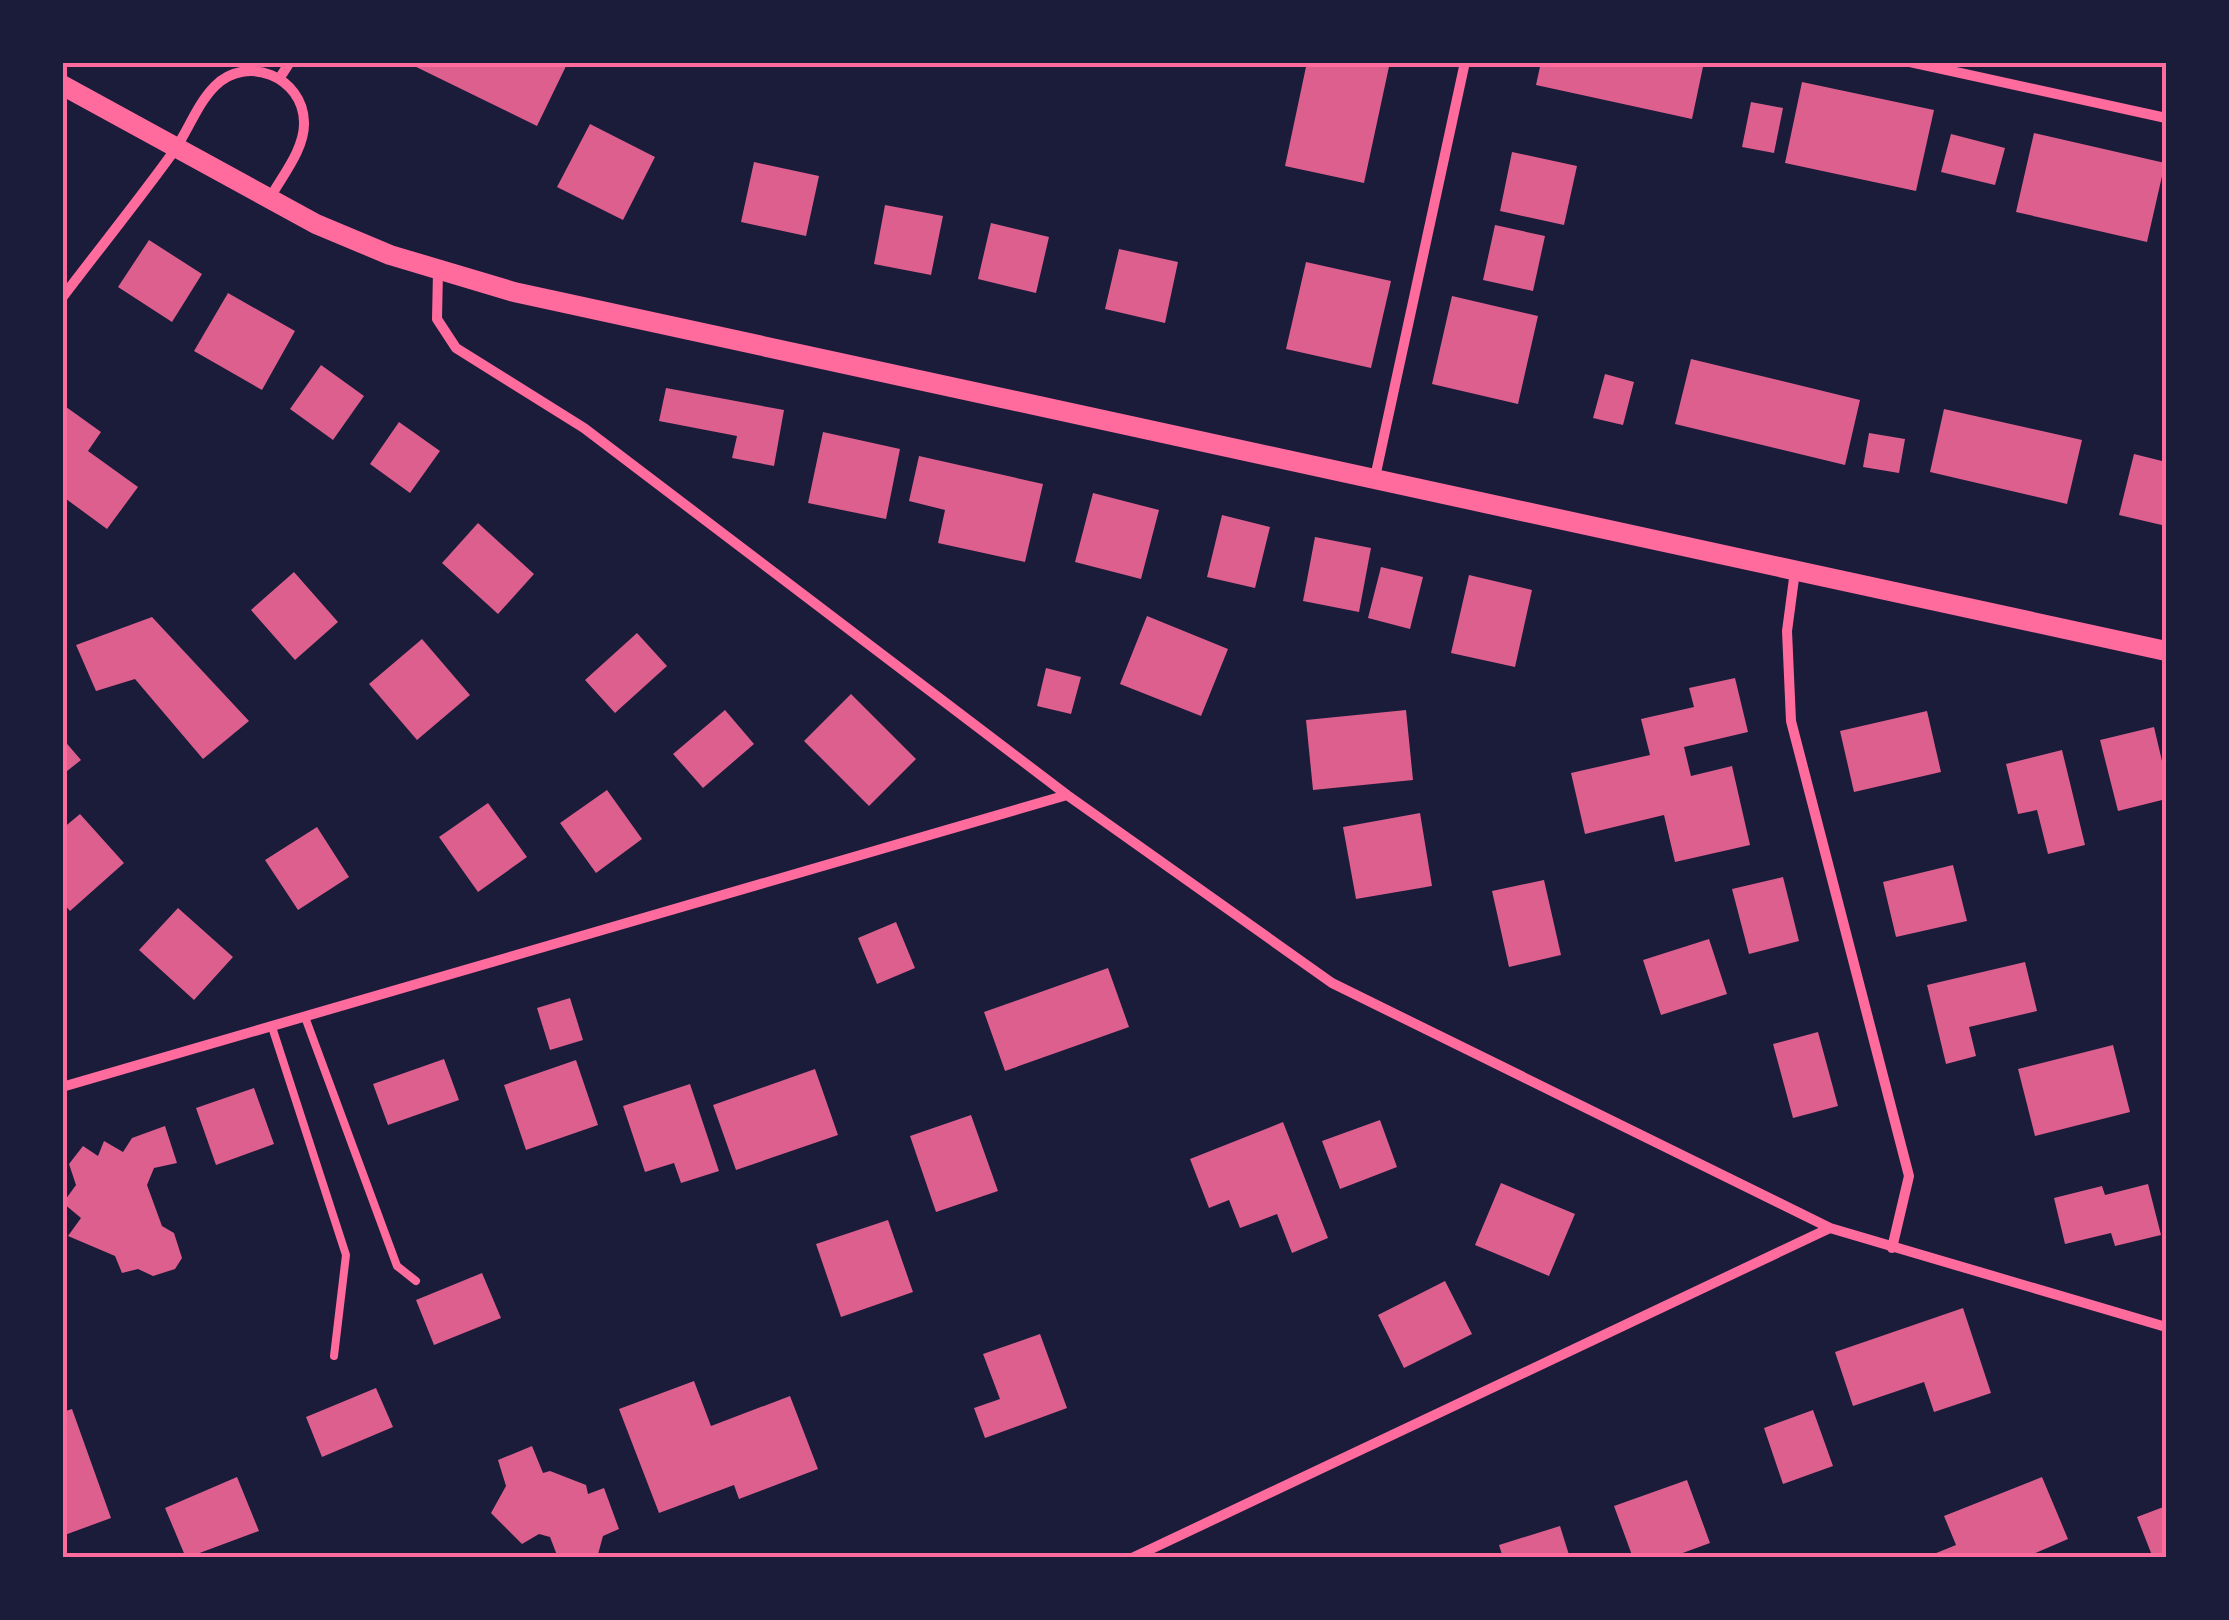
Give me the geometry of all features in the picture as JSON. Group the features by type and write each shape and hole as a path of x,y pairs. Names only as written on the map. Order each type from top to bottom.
{"main road":[{"path":"62,85 269,200 346,236 438,271 1374,482 2166,651"}],"street":[{"path":"279,79 290,62"},
{"path":"1374,482 1466,62"},
{"path":"1910,62 2166,118"},
{"path":"62,298 175,149 204,100 225,78 255,71 279,79 296,93 304,125 302,141 269,200"},
{"path":"438,271 437,318 456,348 584,428 1067,795 1332,983 1830,1228 2166,1327"},
{"path":"1795,570 1786,630 1791,720 1909,1176 1892,1248"},
{"path":"62,1086 1067,795"},
{"path":"1132,1558 1830,1228"}],"lane":[{"path":"304,1017 397,1266 416,1281"},
{"path":"272,1027 346,1254 334,1356"}],"building":[{"path":"406,62 568,62 537,126"},
{"path":"1307,62 1390,62 1364,183 1285,166"},
{"path":"1541,62 1704,62 1692,119 1536,85"},
{"path":"1802,82 1934,110 1916,191 1785,163"},
{"path":"1751,102 1783,108 1774,153 1742,147"},
{"path":"590,124 655,157 623,220 557,187"},
{"path":"2034,133 2165,163 2147,242 2016,212"},
{"path":"1951,134 2005,148 1995,185 1941,172"},
{"path":"1512,152 1577,166 1564,225 1500,211"},
{"path":"754,162 819,176 806,236 741,222"},
{"path":"885,205 943,216 931,275 874,264"},
{"path":"991,223 1049,237 1036,293 978,279"},
{"path":"1495,225 1545,236 1533,291 1483,280"},
{"path":"149,240 202,274 172,322 118,287"},
{"path":"1119,249 1178,262 1165,323 1105,309"},
{"path":"1306,262 1391,281 1371,368 1286,349"},
{"path":"228,293 295,331 262,390 194,351"},
{"path":"1452,296 1538,316 1518,404 1432,384"},
{"path":"1691,359 1860,400 1845,465 1675,424"},
{"path":"321,365 364,396 333,440 290,409"},
{"path":"1605,374 1634,382 1623,425 1593,418"},
{"path":"666,388 784,410 774,466 732,458 737,436 659,421"},
{"path":"62,404 101,432 88,451 138,487 107,529 62,496"},
{"path":"1944,409 2082,440 2067,504 1930,472"},
{"path":"399,422 440,451 410,493 370,464"},
{"path":"823,432 900,449 886,519 808,503"},
{"path":"1869,433 1905,439 1899,473 1863,467"},
{"path":"2134,454 2166,462 2166,526 2119,515"},
{"path":"919,456 1043,484 1025,562 938,543 945,510 909,501"},
{"path":"1093,493 1159,510 1141,579 1075,562"},
{"path":"1222,515 1270,527 1255,588 1207,577"},
{"path":"478,523 534,574 498,614 442,563"},
{"path":"1315,537 1371,548 1359,612 1303,601"},
{"path":"1381,567 1423,577 1410,629 1368,618"},
{"path":"294,572 338,622 295,660 251,610"},
{"path":"1469,575 1532,590 1515,667 1451,653"},
{"path":"1147,616 1228,649 1201,716 1120,684"},
{"path":"152,617 249,721 203,759 135,679 96,691 76,645"},
{"path":"637,633 667,666 615,713 585,680"},
{"path":"422,639 470,695 417,740 369,684"},
{"path":"1046,668 1081,677 1071,714 1037,706"},
{"path":"1735,678 1748,732 1684,747 1691,776 1732,766 1750,845 1675,862 1664,815 1585,834 1571,773 1650,755 1641,719 1694,707 1689,688"},
{"path":"851,694 916,759 869,806 804,741"},
{"path":"725,710 754,744 703,788 673,754"},
{"path":"1406,710 1413,780 1313,790 1306,720"},
{"path":"1927,711 1941,772 1854,792 1840,731"},
{"path":"2154,727 2166,778 2166,799 2118,811 2100,740"},
{"path":"62,738 81,760 62,775"},
{"path":"2062,750 2085,845 2048,854 2037,810 2018,814 2006,764"},
{"path":"607,790 642,839 596,873 560,823"},
{"path":"488,803 527,857 478,892 439,837"},
{"path":"1420,813 1432,886 1356,899 1343,827"},
{"path":"80,814 124,863 70,911 62,902 62,829"},
{"path":"317,827 349,877 298,910 265,860"},
{"path":"1953,865 1967,921 1896,937 1883,882"},
{"path":"1783,877 1799,941 1749,954 1732,889"},
{"path":"1544,880 1561,955 1509,967 1492,891"},
{"path":"178,908 233,957 194,1000 139,950"},
{"path":"896,922 915,968 877,984 858,938"},
{"path":"1709,939 1727,994 1661,1015 1643,960"},
{"path":"2025,962 2037,1011 1969,1027 1976,1056 1946,1064 1927,985"},
{"path":"1108,968 1129,1027 1005,1071 984,1012"},
{"path":"570,998 583,1040 550,1050 537,1008"},
{"path":"1818,1032 1838,1106 1793,1118 1773,1044"},
{"path":"2113,1045 2130,1112 2035,1136 2018,1069"},
{"path":"444,1059 459,1100 388,1125 373,1084"},
{"path":"576,1060 598,1125 526,1150 504,1085"},
{"path":"815,1069 838,1135 736,1170 713,1105"},
{"path":"690,1084 719,1171 681,1183 674,1163 645,1172 623,1106"},
{"path":"254,1088 274,1144 216,1165 196,1108"},
{"path":"971,1115 998,1191 936,1212 910,1136"},
{"path":"1380,1120 1397,1167 1340,1189 1322,1141"},
{"path":"1283,1122 1328,1238 1292,1253 1277,1214 1240,1228 1229,1200 1209,1208 1190,1159"},
{"path":"165,1126 177,1163 154,1168 147,1185 162,1226 174,1233 182,1258 175,1269 153,1276 138,1269 122,1273 115,1256 68,1236 81,1218 63,1203 76,1185 69,1164 83,1146 98,1156 104,1141 123,1152 132,1138"},
{"path":"1501,1183 1575,1214 1549,1276 1475,1245"},
{"path":"2148,1184 2161,1235 2115,1246 2111,1233 2065,1244 2054,1198 2102,1186 2105,1195"},
{"path":"888,1220 913,1292 841,1317 816,1244"},
{"path":"482,1273 501,1318 434,1345 416,1300"},
{"path":"1445,1281 1472,1334 1404,1368 1378,1315"},
{"path":"1963,1308 1991,1393 1934,1412 1924,1382 1853,1406 1835,1352"},
{"path":"1040,1334 1067,1408 985,1438 974,1408 1000,1399 983,1354"},
{"path":"694,1381 711,1426 790,1396 818,1469 739,1499 734,1485 659,1513 619,1409"},
{"path":"376,1388 393,1427 322,1457 306,1417"},
{"path":"72,1409 111,1518 62,1536 62,1412"},
{"path":"1813,1410 1833,1466 1783,1484 1764,1428"},
{"path":"532,1446 543,1473 550,1471 586,1485 588,1494 604,1488 619,1529 603,1536 597,1558 558,1558 550,1537 539,1534 522,1544 491,1513 506,1486 498,1460"},
{"path":"237,1477 259,1531 186,1558 165,1508"},
{"path":"2042,1477 2068,1539 2024,1558 1924,1558 1956,1545 1944,1516"},
{"path":"1687,1480 1710,1543 1669,1558 1633,1558 1614,1506"},
{"path":"2166,1506 2166,1558 2153,1558 2137,1517"},
{"path":"1560,1526 1570,1558 1503,1558 1499,1545"}]}
